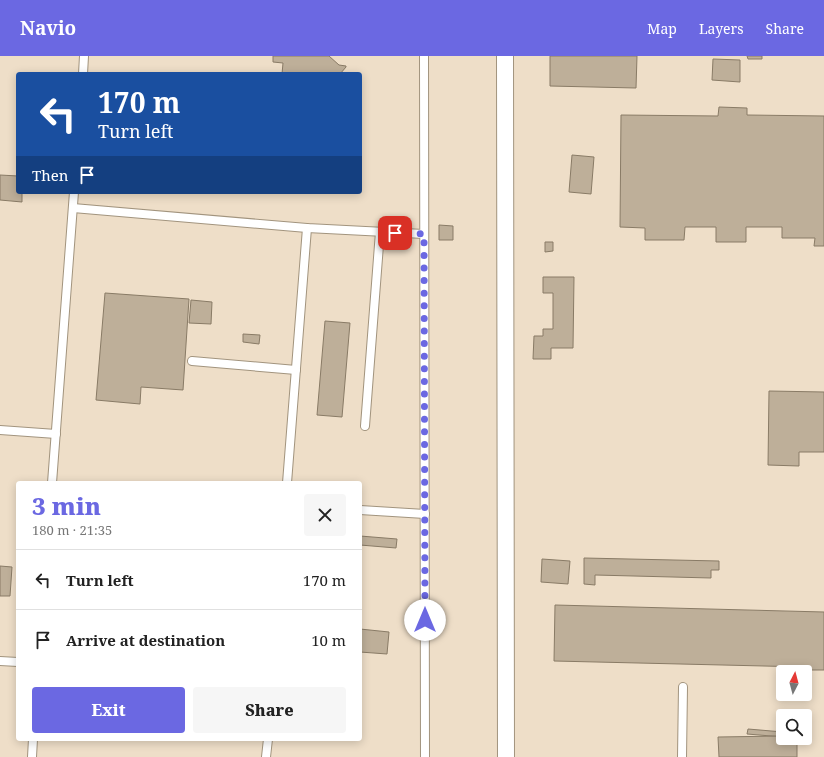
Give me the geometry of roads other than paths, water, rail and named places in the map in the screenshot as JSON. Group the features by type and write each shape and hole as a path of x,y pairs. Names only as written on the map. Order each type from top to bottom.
{"street":[{"path":"505,56 506,757"}],"lane":[{"path":"83,72 84,56"},
{"path":"424,56 425,757"},
{"path":"52,481 74,194"},
{"path":"73,208 307,228 424,234"},
{"path":"287,481 307,228"},
{"path":"365,426 380,232"},
{"path":"192,361 296,370"},
{"path":"0,430 56,434"},
{"path":"362,510 425,514"},
{"path":"0,661 16,662"},
{"path":"682,757 683,688"},
{"path":"32,757 33,741"},
{"path":"266,757 268,741"}]}
